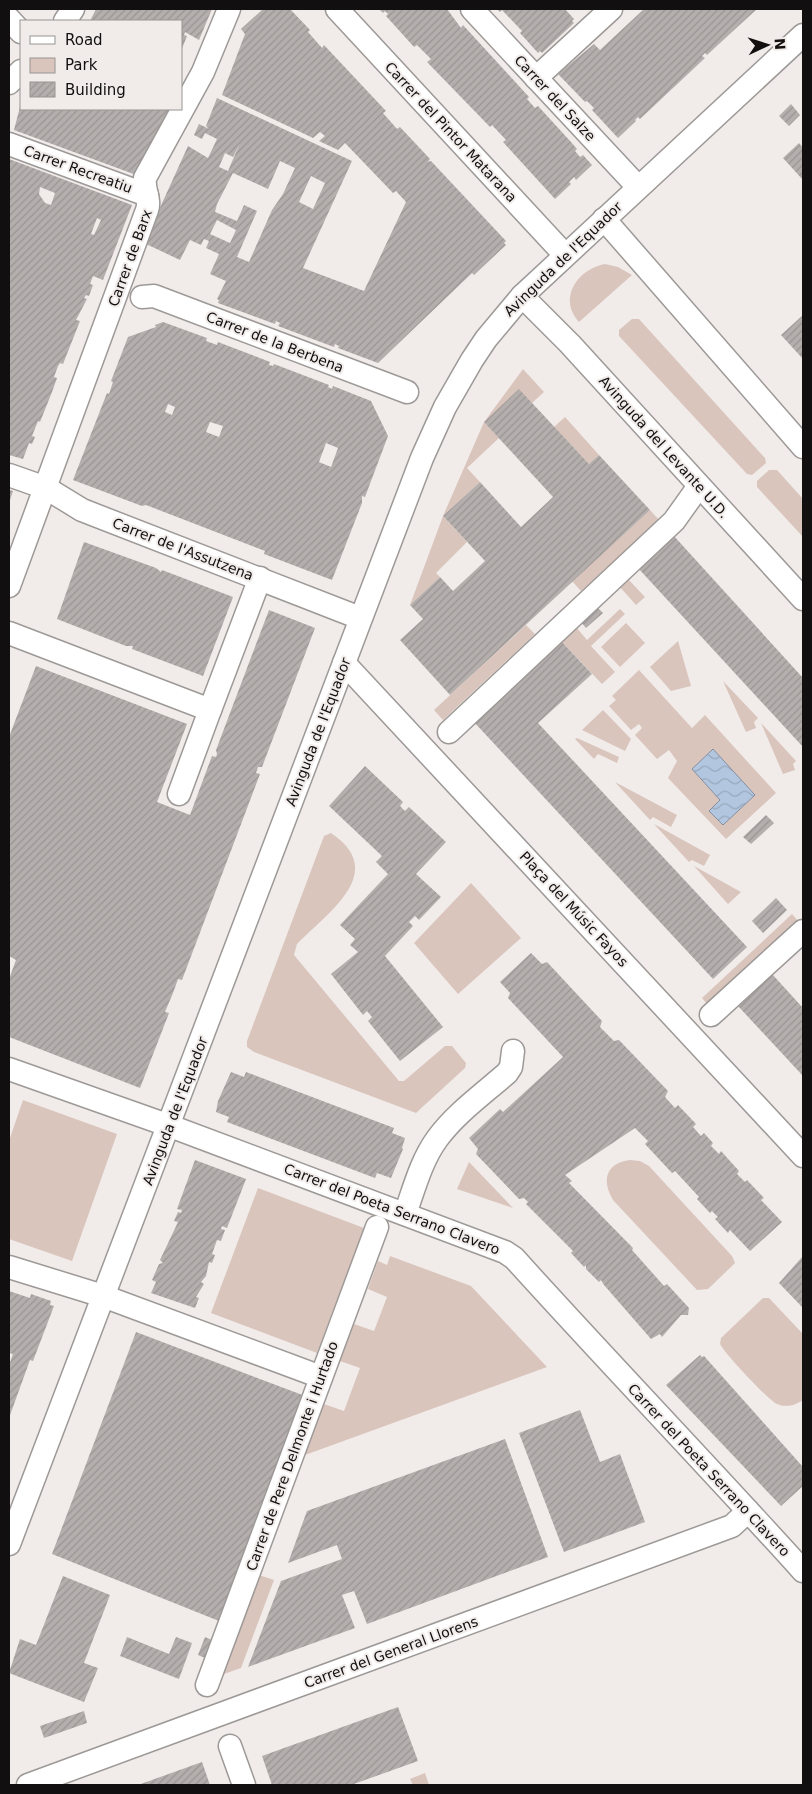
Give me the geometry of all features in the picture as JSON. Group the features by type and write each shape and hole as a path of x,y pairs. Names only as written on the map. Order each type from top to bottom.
{"street":[{"path":"67,20 73,9"},
{"name":"Carrer de Barx","path":"9,586 149,204 144,189 145,178 203,72 229,9"},
{"name":"Carrer del Pintor Matarana","path":"337,9 565,255"},
{"name":"Carrer del Salze","path":"472,9 638,187"},
{"path":"536,78 601,12"},
{"path":"9,19 20,31"},
{"name":"Avinguda de l'Equador","path":"9,1544 170,1126 360,618 422,458 445,407 486,338 522,296 803,34"},
{"name":"Carrer Recreatiu","path":"9,144 147,195"},
{"path":"604,219 803,447"},
{"name":"Carrer de la Berbena","path":"142,297 154,296 407,392"},
{"name":"Avinguda del Levante U.D.","path":"522,296 570,344 803,599"},
{"name":"Carrer de l'Assutzena","path":"9,475 46,488 82,510 360,618"},
{"path":"449,732 674,522 699,486"},
{"path":"178,794 260,578"},
{"path":"9,633 210,710"},
{"name":"Plaça del Músic Fayos","path":"344,663 803,1156"},
{"path":"711,1015 803,931"},
{"path":"405,1214 417,1179 436,1141 452,1122 507,1073 513,1051"},
{"name":"Carrer del Poeta Serrano Clavero","path":"9,1069 170,1126 493,1246 514,1258 803,1571"},
{"name":"Carrer de Pere Delmonte i Hurtado","path":"207,1685 377,1227"},
{"path":"9,1267 103,1296 322,1377"},
{"name":"Carrer del General Llorens","path":"28,1785 732,1526 748,1511"},
{"path":"230,1746 244,1785"}],"green space":[{"path":"605,264 618,267 632,275 579,322 570,304 570,294 579,278 586,272"},
{"path":"632,319 639,319 765,458 766,463 752,475 747,474 619,336 619,330"},
{"path":"523,369 544,392 532,403 519,390 484,422"},
{"path":"565,417 599,455 589,464 554,427"},
{"path":"484,422 499,438 467,468 480,482 443,516"},
{"path":"769,470 777,470 803,499 803,537 757,487 757,481"},
{"path":"650,510 659,520 581,591 572,581"},
{"path":"443,516 467,542 436,573 440,577 410,605"},
{"path":"627,578 645,597 636,605 619,586"},
{"path":"620,609 625,614 591,646 615,672 602,684 561,641 576,627 587,640"},
{"path":"626,623 645,643 620,667 601,647"},
{"path":"526,625 535,634 443,720 434,710"},
{"path":"678,641 691,686 671,691 650,667"},
{"path":"639,670 692,728 705,715 776,793 726,839 668,778 677,761 669,750 657,759 635,735 642,728 639,724 631,730 609,706 616,700 612,696","holes":["720,800 723,825 709,811"]},
{"path":"723,681 758,718 754,722 756,728 746,732"},
{"path":"603,710 631,739 625,751 582,730"},
{"path":"761,723 796,761 793,764 795,770 783,774"},
{"path":"577,738 619,757 617,763 598,754 594,759 575,739"},
{"path":"615,782 677,815 671,827 653,817 650,820"},
{"path":"654,824 710,855 704,866 692,860 689,862"},
{"path":"331,833 347,848 355,862 354,877 337,905 297,944 294,955 399,1081 404,1081 445,1046 452,1046 466,1063 465,1068 416,1113 254,1052 247,1047 247,1041 324,836"},
{"path":"694,866 741,892 728,904"},
{"path":"471,883 521,938 458,994 414,943"},
{"path":"792,914 798,921 708,1005 702,998"},
{"path":"23,1100 117,1134 72,1261 9,1239 9,1141"},
{"path":"630,1160 640,1161 649,1166 732,1256 735,1263 708,1289 697,1290 613,1200 607,1186 608,1174 616,1165"},
{"path":"469,1162 513,1208 457,1189"},
{"path":"258,1188 364,1228 317,1353 211,1313"},
{"path":"390,1256 471,1286 547,1367 305,1455 324,1404 344,1411 360,1368 340,1361 354,1324 374,1331 387,1297 368,1289 378,1261 387,1265"},
{"path":"763,1298 769,1298 803,1334 803,1400 794,1405 780,1405 772,1401 756,1386 720,1344 721,1338"},
{"path":"259,1575 274,1580 241,1668 224,1674"},
{"path":"425,1773 429,1785 413,1785 410,1779"}],"water":[{"path":"713,749 755,795 723,825 709,811 720,800 692,769"}],"building":[{"path":"96,9 212,9 199,40 185,32 184,35 187,36 182,48 182,20 90,20"},
{"path":"263,9 290,9 310,30 308,32 322,48 324,45 386,111 383,113 397,129 400,127 430,159 428,162 431,161 506,241 504,243 506,245 474,275 472,273 378,363 338,348 339,346 335,344 334,347 278,326 280,323 276,321 275,324 218,303 219,300 217,299 226,281 210,274 219,254 206,248 209,241 204,239 201,245 190,240 180,260 144,243 188,146 208,158 217,139 205,133 202,139 194,135 199,124 209,129 206,126 217,98 352,161 303,268 364,291 406,202 396,191 393,193 345,143 338,150 319,141 325,136 320,132 313,138 222,95 245,34 241,29","holes":["240,143 228,171 219,167 225,153 233,157","280,161 295,168 283,194 272,210 249,262 237,257 257,211 244,205 237,221 215,212 217,204 233,173 268,189","311,176 325,183 313,209 299,202","217,220 236,230 230,243 210,234"]},
{"path":"379,9 447,9 461,28 463,25 529,97 527,99 535,108 538,106 571,142 577,149 575,151 580,157 583,155 592,165 576,180 574,177 569,182 571,184 555,199 503,142 506,140 492,125 490,127 427,62 431,59 417,45 414,47 386,16 388,14 385,11 383,13"},
{"path":"497,9 565,9 574,19 572,21 574,23 542,53 540,51 538,53 520,33 522,31 502,10 500,12"},
{"path":"644,9 757,9 707,55 705,53 702,56 705,58 640,119 638,117 618,138 592,110 594,108 587,101 585,102 558,74 594,44 600,50"},
{"path":"791,104 800,115 789,126 779,116"},
{"path":"20,107 20,110 174,110 139,176 14,130"},
{"path":"799,143 803,148 803,180 783,158"},
{"path":"9,159 132,205 103,280 93,276 90,284 93,285 89,296 86,295 84,298 87,299 76,320 80,321 63,364 60,363 58,366 54,377 57,378 40,422 38,421 32,436 35,437 32,444 29,443 23,459 9,455","holes":["40,187 55,193 51,205 45,203 39,194","97,218 101,220 94,235 91,234"]},
{"path":"803,315 803,359 781,335"},
{"path":"163,322 207,338 206,341 217,345 218,342 270,362 269,365 273,366 274,364 329,385 328,387 332,389 333,386 371,401 388,436 365,497 362,496 362,503 332,580 264,554 265,551 146,505 142,506 73,480 107,393 109,394 113,382 111,381 128,337 156,327 155,325","holes":["168,404 175,407 172,415 165,412","210,422 223,426 219,437 206,432","326,443 338,448 331,467 319,462"]},
{"path":"519,389 589,464 599,455 650,510 450,695 400,640 423,619 410,605 440,577 453,591 485,561 443,516 480,482 521,527 553,497 484,422"},
{"path":"9,490 13,491 9,503"},
{"path":"673,535 803,678 803,747 638,568"},
{"path":"84,542 233,597 203,676 132,649 133,646 126,646 57,619"},
{"path":"597,607 603,613 586,628 581,622"},
{"path":"269,610 315,628 262,767 258,767 256,773 260,774 182,980 178,979 165,1012 169,1013 140,1088 9,1037 9,979 16,960 9,956 9,737 36,666 187,724 157,802 190,815 212,756 216,757 216,750"},
{"path":"561,641 592,674 538,723 747,947 713,979 473,721"},
{"path":"365,766 403,802 400,806 405,811 409,807 446,842 416,874 441,897 419,920 415,916 409,922 413,926 385,956 443,1027 400,1061 368,1021 372,1017 367,1011 363,1015 331,974 358,952 350,945 355,939 340,925 388,874 376,862 382,856 329,806"},
{"path":"766,815 774,823 751,844 743,837"},
{"path":"776,898 787,910 763,933 752,921"},
{"path":"531,953 542,964 547,962 602,1021 600,1027 614,1041 619,1040 668,1091 665,1097 675,1108 678,1105 696,1124 693,1127 701,1136 704,1133 713,1143 711,1146 719,1154 721,1151 739,1171 737,1174 745,1182 747,1180 764,1198 761,1200 782,1222 750,1251 730,1230 728,1233 715,1219 718,1217 712,1211 710,1213 697,1199 699,1197 675,1171 672,1173 645,1144 648,1141 635,1128 565,1175 572,1181 569,1183 633,1248 632,1250 664,1286 667,1284 689,1308 688,1315 681,1315 662,1337 660,1334 651,1339 601,1280 599,1282 586,1269 586,1265 584,1267 571,1253 573,1251 526,1204 528,1202 524,1198 519,1199 476,1154 478,1149 469,1138 500,1109 503,1112 563,1057 508,998 510,993 500,982"},
{"path":"772,974 803,1008 803,1076 738,1006"},
{"path":"231,1072 244,1077 246,1072 394,1128 392,1133 405,1138 403,1149 391,1178 377,1173 375,1178 227,1122 229,1117 216,1112 218,1101"},
{"path":"195,1160 246,1179 227,1228 222,1226 221,1229 225,1230 221,1241 217,1240 212,1254 215,1255 212,1263 209,1262 206,1276 201,1282 204,1284 196,1297 199,1298 195,1308 151,1293 156,1282 152,1280 159,1264 163,1263 160,1260 178,1222 174,1221 178,1212 181,1213 182,1210 177,1209"},
{"path":"803,1256 803,1308 779,1283"},
{"path":"9,1291 30,1298 31,1294 51,1301 50,1305 54,1306 33,1361 30,1360 9,1418 9,1365 13,1354 9,1353"},
{"path":"136,1332 305,1396 219,1621 52,1554"},
{"path":"700,1355 704,1356 803,1467 803,1486 781,1506 666,1385"},
{"path":"580,1410 600,1462 620,1454 645,1522 564,1552 519,1433"},
{"path":"505,1439 548,1557 367,1624 354,1591 342,1595 355,1628 248,1667 281,1581 342,1559 337,1545 288,1563 307,1511"},
{"path":"63,1576 110,1595 84,1663 98,1668 84,1702 9,1673 20,1639 36,1645"},
{"path":"127,1637 169,1654 176,1637 192,1643 179,1679 120,1656"},
{"path":"205,1637 212,1640 205,1658 198,1655"},
{"path":"398,1707 418,1761 351,1785 272,1785 262,1756"},
{"path":"84,1711 87,1723 44,1738 40,1726"},
{"path":"202,1762 210,1785 138,1785"}]}
